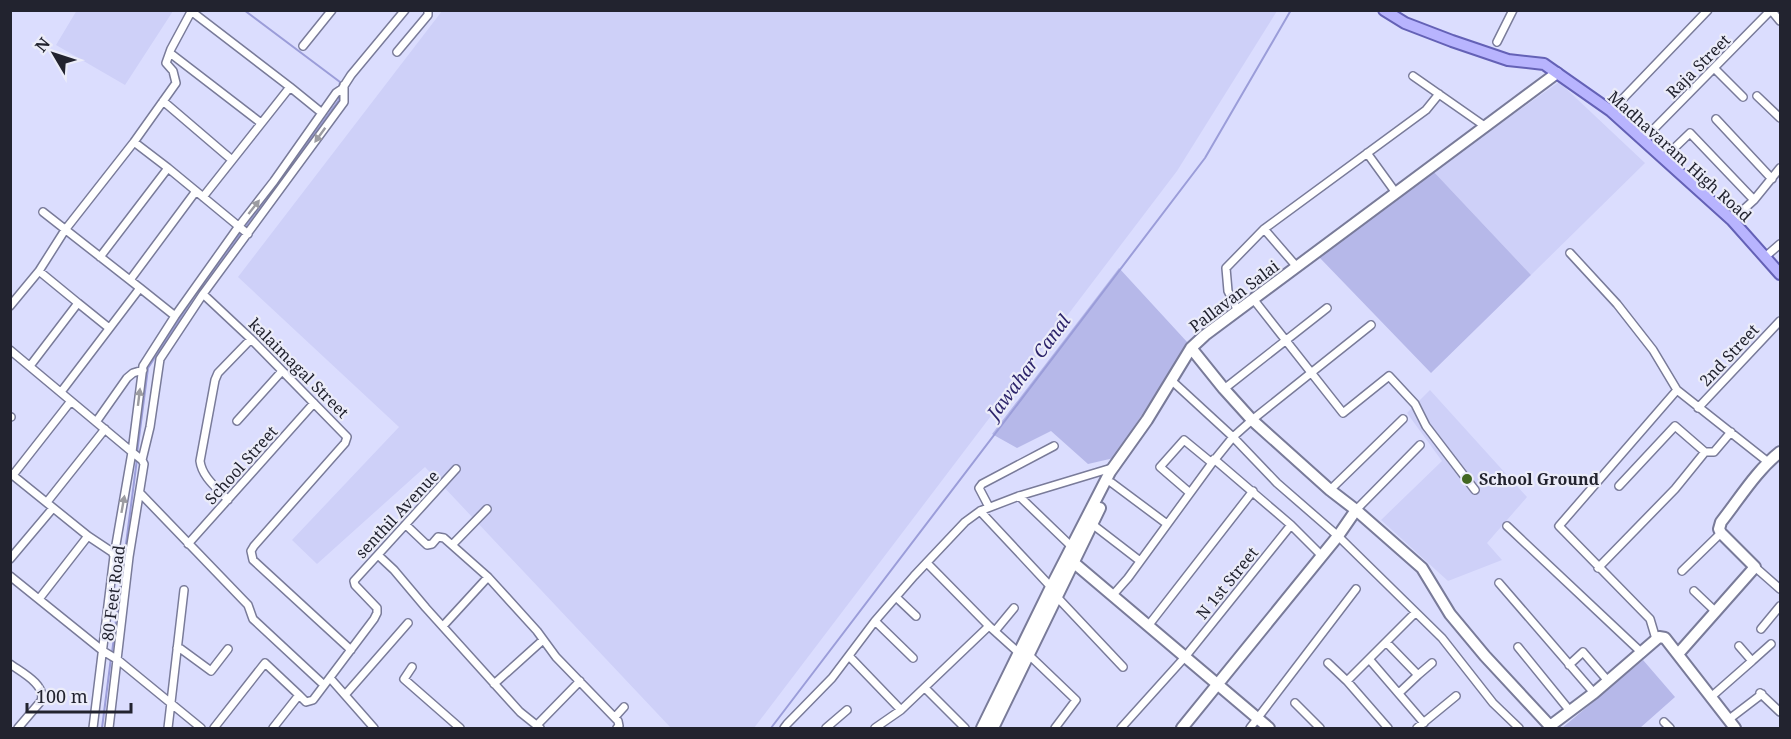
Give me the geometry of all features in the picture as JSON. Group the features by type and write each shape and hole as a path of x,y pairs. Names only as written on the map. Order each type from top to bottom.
{"main road":[{"name":"Madhavaram High Road","path":"1384,10 1405,22 1452,41 1508,60 1544,64 1611,111 1664,158 1732,220 1780,274"}],"street":[{"path":"303,46 332,10"},
{"path":"239,227 321,113 405,10"},
{"path":"396,52 428,15 428,10"},
{"path":"1497,42 1514,10"},
{"path":"1611,111 1708,10"},
{"path":"1771,10 1780,21"},
{"name":"Raja Street","path":"1643,140 1771,10"},
{"path":"10,306 39,271 65,230 134,142 176,83 173,71 166,63 191,11 321,113"},
{"path":"170,53 261,123"},
{"path":"1714,68 1743,97"},
{"name":"Pallavan Salai","path":"982,729 1024,655 1054,592 1072,547 1106,481 1191,348 1205,335 1557,73"},
{"path":"1413,76 1486,127"},
{"path":"203,197 290,87"},
{"path":"203,294 344,102 341,89"},
{"path":"1238,311 1228,291 1226,268 1263,229 1426,110 1439,94"},
{"path":"1757,96 1780,118"},
{"path":"163,101 232,160"},
{"path":"1716,119 1772,179"},
{"path":"1664,158 1690,133 1754,201"},
{"path":"134,142 248,233"},
{"path":"1367,153 1396,194"},
{"path":"100,257 168,168"},
{"path":"1732,220 1754,201 1780,168"},
{"path":"130,280 196,191"},
{"path":"43,212 175,316"},
{"name":"80 Feet Road","path":"92,727 120,557 143,366 175,316 239,227"},
{"path":"1263,229 1297,267"},
{"path":"1765,257 1780,243"},
{"path":"1570,253 1617,304 1653,350 1677,390 1768,462"},
{"path":"39,271 110,328"},
{"path":"61,392 140,288"},
{"name":"80 Feet Road","path":"109,729 117,659 120,557 140,493 144,464 142,460 150,427 160,359 203,294"},
{"name":"kalaimagal Street","path":"203,294 251,339 347,437 345,443 254,546 251,556 351,650"},
{"path":"1254,300 1343,413 1389,376 1414,404 1426,426 1474,490"},
{"path":"30,366 78,303"},
{"path":"1224,389 1327,308"},
{"name":"2nd Street","path":"1698,408 1780,321"},
{"path":"1112,596 1233,437 1371,325"},
{"path":"228,500 205,476 200,461 215,380 218,373 251,339"},
{"path":"1191,348 1252,420 1422,568 1450,614 1485,656 1551,727 1659,637 1665,638 1731,724 1760,692 1780,712"},
{"path":"11,352 142,460"},
{"path":"96,422 127,378 142,370"},
{"path":"237,421 282,371"},
{"path":"1171,380 1233,437 1277,483 1338,536 1442,638 1493,703 1519,729"},
{"path":"1656,639 1650,619 1559,526 1677,390"},
{"path":"12,474 71,401"},
{"name":"School Street","path":"188,544 314,403"},
{"path":"1330,490 1403,419"},
{"path":"1619,486 1675,426 1705,452 1714,452 1731,432"},
{"path":"47,502 105,429"},
{"path":"1190,493 1160,467 1184,440 1253,491 1321,555"},
{"path":"1182,729 1338,536 1356,510 1420,445"},
{"path":"989,507 980,493 979,488 982,484 1054,446"},
{"path":"1598,568 1675,489 1705,452"},
{"path":"1780,452 1768,462 1721,522 1719,529 1755,567 1780,589"},
{"path":"784,729 832,678 875,621 958,528 989,507 1116,467 1116,475 1092,524 1073,562 1054,592"},
{"name":"senthil Avenue","path":"299,695 306,702 313,700 374,619 378,610 354,581 456,469"},
{"name":"80 Feet Road","path":"12,474 88,536 120,557"},
{"path":"1112,483 1167,524"},
{"path":"1148,626 1253,491"},
{"path":"140,493 248,605 253,620 324,685"},
{"path":"1019,496 1072,547"},
{"path":"10,559 53,508"},
{"path":"452,545 487,509"},
{"path":"980,511 1124,667"},
{"path":"1092,524 1140,561"},
{"path":"406,525 427,545 442,536 488,577 556,657 615,717 619,723 617,729"},
{"name":"N 1st Street","path":"1121,729 1185,657 1291,525"},
{"path":"1507,526 1642,653"},
{"path":"1682,571 1721,533"},
{"path":"39,599 88,536"},
{"path":"378,555 394,570 520,712 538,727 580,681"},
{"path":"1073,562 1269,729"},
{"path":"927,563 992,628 1076,700 1055,729"},
{"path":"1678,654 1755,567"},
{"path":"442,626 488,577"},
{"path":"12,580 117,659 201,729"},
{"path":"1499,583 1594,693"},
{"path":"1250,729 1356,589"},
{"path":"168,729 184,590"},
{"path":"1694,591 1715,611"},
{"path":"896,597 916,616"},
{"path":"1761,629 1780,606"},
{"path":"880,727 1014,608"},
{"path":"1347,681 1415,613"},
{"path":"875,621 913,658"},
{"path":"345,695 408,623"},
{"path":"494,684 543,640"},
{"path":"1386,642 1418,675"},
{"path":"1711,697 1771,645"},
{"path":"1738,646 1752,662"},
{"path":"1518,647 1570,711"},
{"path":"177,648 211,671 228,649"},
{"path":"1569,665 1583,652 1608,681"},
{"path":"993,729 1024,655"},
{"path":"849,656 901,710"},
{"path":"1369,659 1424,723"},
{"path":"214,729 265,663 299,695 273,729"},
{"path":"1328,663 1347,681 1388,729"},
{"path":"1399,693 1432,663"},
{"path":"10,664 41,688 43,695 23,727"},
{"path":"412,667 404,679 460,729"},
{"path":"330,678 374,729"},
{"path":"925,688 965,729"},
{"path":"1417,729 1456,696"},
{"path":"1295,703 1320,729"},
{"path":"615,717 624,707"},
{"path":"826,729 847,710"},
{"path":"1664,722 1670,729"}],"shaded area":[{"path":"77,10 173,11 125,85 56,45"},
{"path":"442,11 1277,11 1177,171 754,728 671,728 425,467 317,564 292,540 399,427 238,277"},
{"path":"1559,82 1645,163 1531,275 1433,171"},
{"path":"1433,171 1531,275 1431,373 1319,257"},
{"path":"1119,268 1188,343 1114,458 1088,464 1051,431 1017,448 992,434"},
{"name":"School Ground","path":"1430,390 1527,497 1487,543 1502,560 1448,581 1381,520 1442,461 1407,413"},
{"path":"1643,660 1675,697 1640,728 1562,728"}],"waterway":[{"path":"244,10 340,82 339,89"},
{"name":"Jawahar Canal","path":"771,728 1205,158 1291,10"},
{"path":"137,453 148,368 195,295 339,100 339,95"},
{"path":"125,552 137,459"},
{"path":"112,653 123,563"},
{"path":"102,728 111,658"}],"place":[{"name":"School Ground","path":"1467,479"}]}
